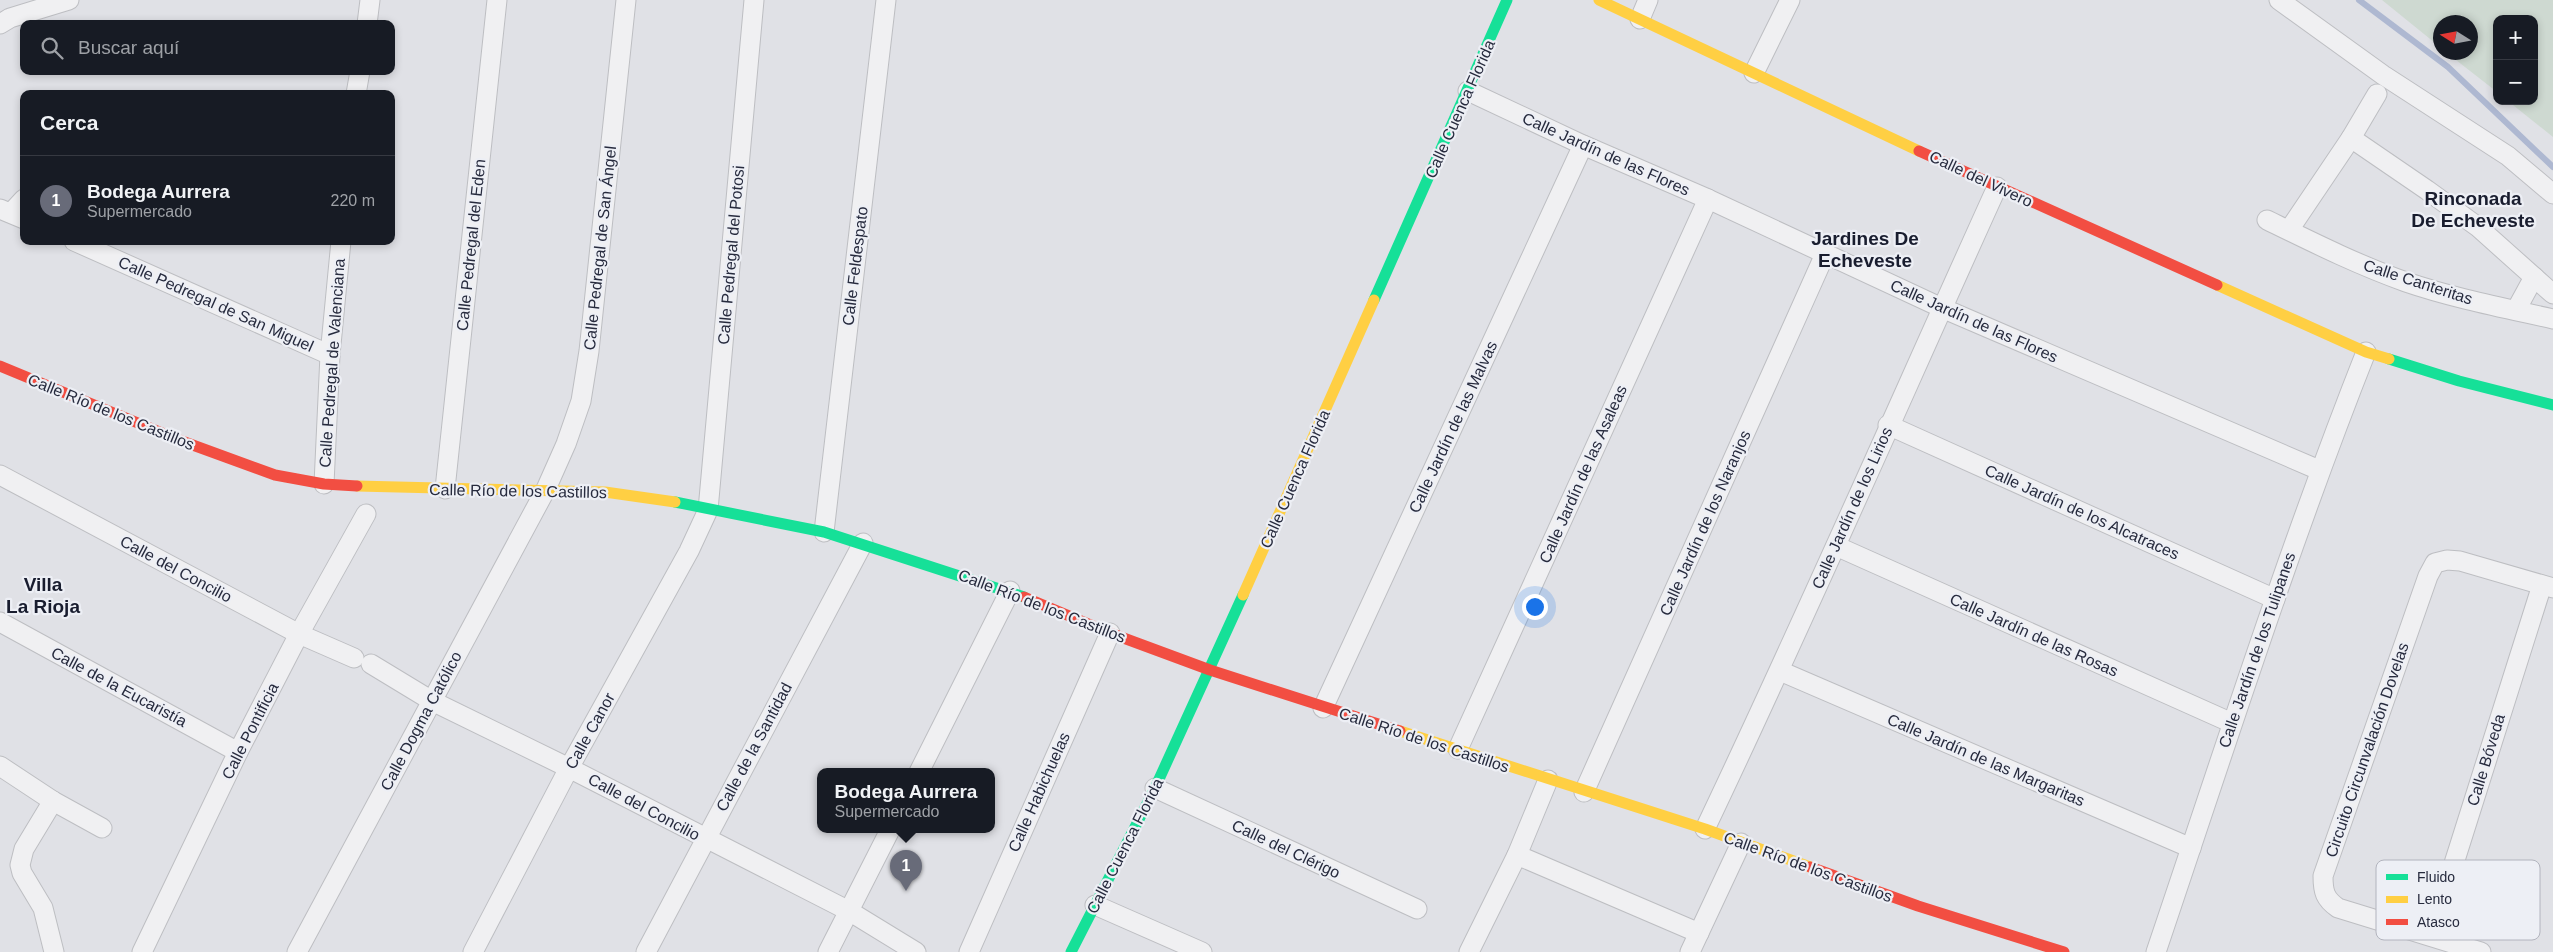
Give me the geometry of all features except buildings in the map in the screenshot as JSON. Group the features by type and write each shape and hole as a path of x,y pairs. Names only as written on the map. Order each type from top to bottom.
{"street":[{"path":"0,24 17,16 69,0"},
{"path":"368,20 370,0"},
{"name":"Calle Pedregal del Eden","path":"445,489 497,0"},
{"name":"Calle Pedregal de San Ángel","path":"546,489 566,444 581,401 589,351 626,0"},
{"name":"Calle Pedregal del Potosi","path":"708,510 754,0"},
{"name":"Calle Feldespato","path":"824,532 886,0"},
{"name":"Calle Cuenca Florida","path":"1071,952 1155,788 1210,670 1507,0"},
{"name":"Calle del Vivero","path":"1598,0 1998,187 2366,352 2460,381 2553,405"},
{"path":"1640,18 1648,0"},
{"path":"1754,73 1790,0"},
{"path":"2279,0 2383,75 2508,156 2553,194"},
{"path":"357,90 359,75"},
{"name":"Calle Jardín de las Flores","path":"1468,91 1584,145 1708,199 1942,308 2319,470"},
{"path":"2289,230 2351,138 2377,94"},
{"path":"2351,138 2478,227 2553,294"},
{"name":"Calle Jardín de las Malvas","path":"1324,708 1584,145"},
{"name":"Calle Jardín de los Lirios","path":"1705,830 1780,671 1888,425 1998,187"},
{"name":"Calle Jardín de las Asaleas","path":"1458,749 1708,199"},
{"path":"12,214 20,204"},
{"name":"Calle Canteritas","path":"2267,220 2354,262 2406,282 2553,319"},
{"name":"Calle Pedregal de San Miguel","path":"83,245 330,355"},
{"name":"Calle Pedregal de Valenciana","path":"324,484 330,355 341,245"},
{"name":"Calle Jardín de los Naranjos","path":"1584,792 1825,254"},
{"path":"2516,310 2534,277"},
{"name":"Calle Jardín de los Tulipanes","path":"2156,952 2319,470 2366,352"},
{"name":"Calle Río de los Castillos","path":"0,366 231,460 275,475 324,484 445,489 546,489 604,492 824,532 863,543 1010,591 1110,633 1210,670 1705,830 1918,906 2064,952"},
{"name":"Calle Jardín de los Alcatraces","path":"1888,425 2275,598"},
{"name":"Calle del Concilio","path":"0,475 299,634 363,661 432,701 849,910 916,952"},
{"name":"Calle Dogma Católico","path":"297,952 546,489"},
{"name":"Calle Canor","path":"473,952 569,768 689,551 708,510"},
{"name":"Calle Pontificia","path":"142,952 238,752 299,634 366,514"},
{"name":"Calle de la Santidad","path":"646,952 863,543"},
{"name":"Calle Jardín de las Rosas","path":"1836,546 2232,723"},
{"name":"Circuito Circunvalación Dovelas","path":"2376,919 2338,908 2327,900 2323,889 2324,876 2428,576 2436,563 2447,560 2460,561 2547,586"},
{"name":"Calle Bóveda","path":"2456,860 2547,586"},
{"path":"920,768 1010,591"},
{"name":"Calle de la Eucaristía","path":"0,622 238,752"},
{"name":"Calle Habichuelas","path":"969,952 1110,633"},
{"name":"Calle Jardín de las Margaritas","path":"1780,671 2191,848"},
{"path":"0,766 53,801 102,828"},
{"path":"1469,952 1517,855 1548,780"},
{"name":"Calle del Clérigo","path":"1155,788 1417,910"},
{"path":"53,801 24,849 20,865 22,873 43,908 54,952"},
{"path":"828,952 888,833"},
{"path":"1690,952 1742,843"},
{"path":"1517,855 1699,933"},
{"path":"1096,904 1202,952"},
{"name":"Circuito Circunvalación Dovelas","path":"2444,940 2481,952"}],"shaded area":[{"path":"2382,0 2553,0 2553,137 2513,105 2538,105 2538,15 2493,15 2493,89 2456,60 2478,60 2478,15 2433,15 2433,41"}],"waterway":[{"path":"2359,0 2448,67 2553,167"}],"traffic: fast":[{"path":"1374,300 1507,0"},
{"path":"2389,359 2459,381 2553,405"},
{"path":"675,502 824,532 1024,597"},
{"path":"1071,952 1155,788 1243,595"}],"traffic: slow":[{"path":"1599,0 1919,151"},
{"path":"2217,285 2366,352 2389,359"},
{"path":"1243,595 1374,300"},
{"path":"357,486 605,492 675,502"},
{"path":"1400,731 1705,829 1810,867"}],"traffic: jam":[{"path":"1919,151 2217,285"},
{"path":"0,366 179,440 275,475 324,484 357,486"},
{"path":"1024,597 1110,633 1210,670 1400,731"},
{"path":"1810,867 1918,906 2064,952"}],"place":[{"name":"Bodega Aurrera","path":"906,891"}],"district":[{"name":"Rinconada De Echeveste","path":"2473,209"},
{"name":"Jardines De Echeveste","path":"1865,249"},
{"name":"Villa La Rioja","path":"43,595"}]}
